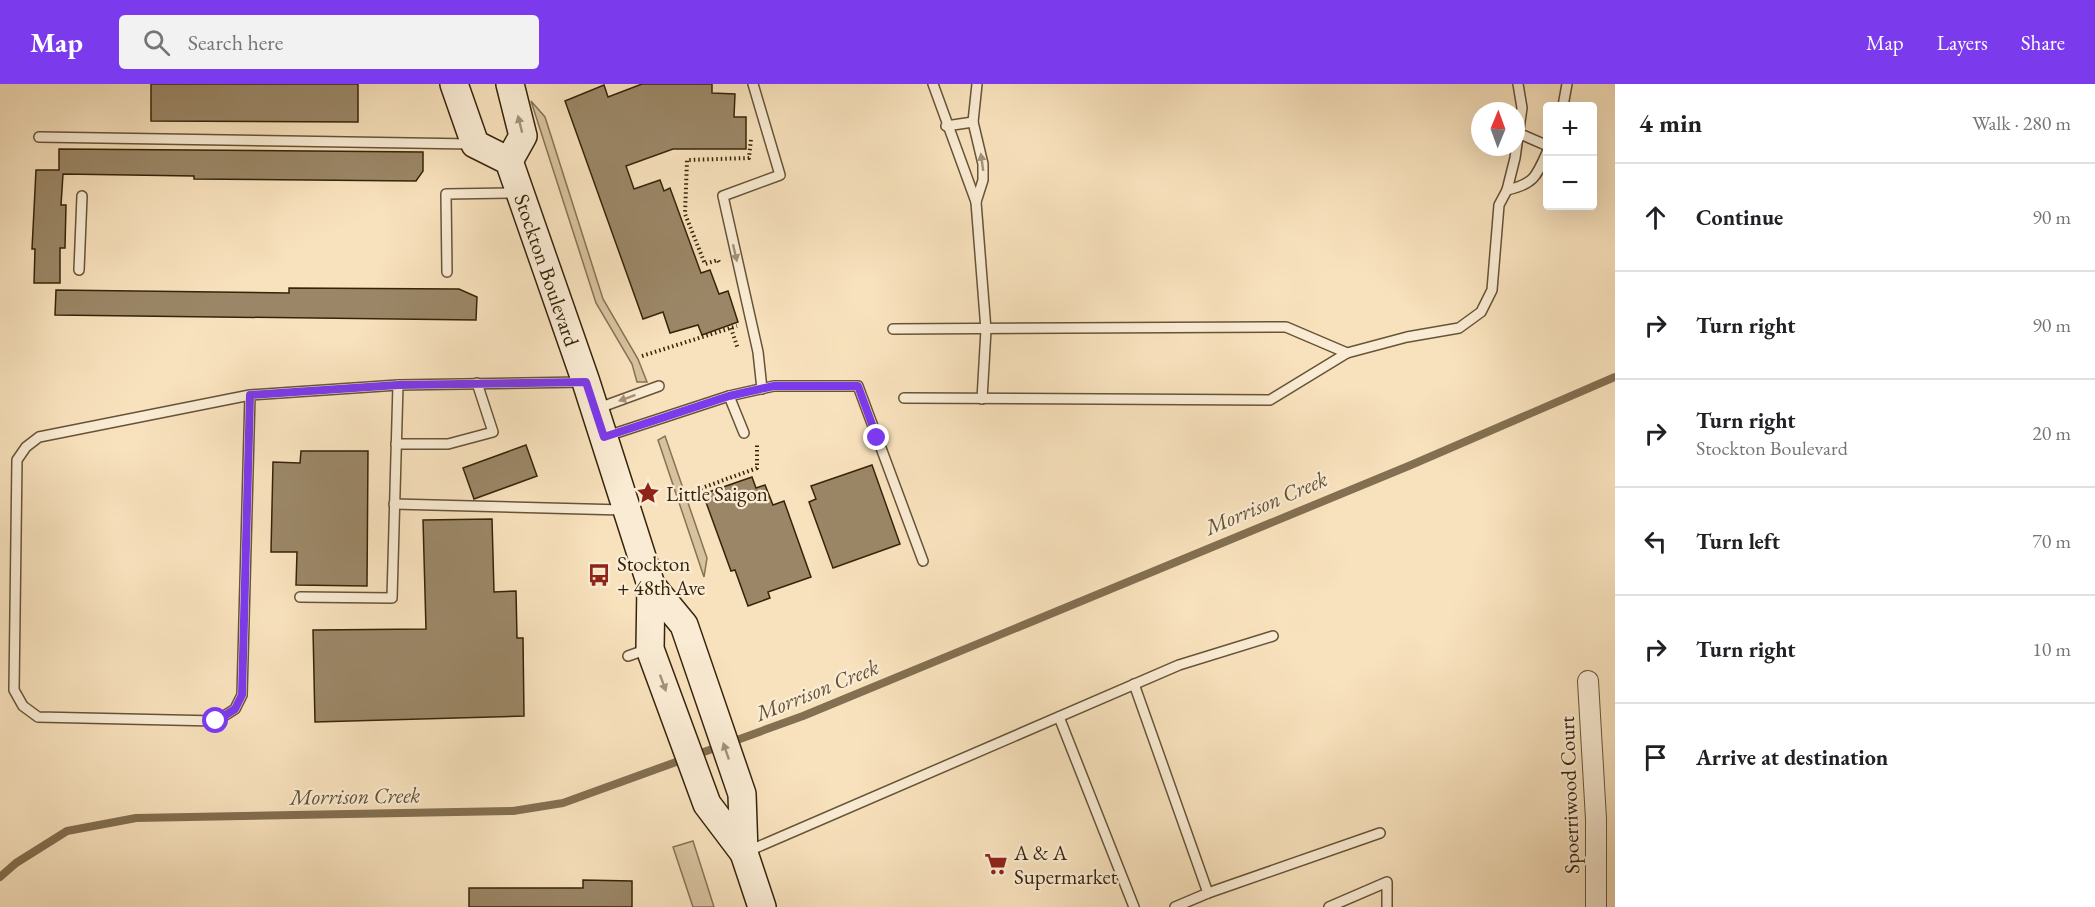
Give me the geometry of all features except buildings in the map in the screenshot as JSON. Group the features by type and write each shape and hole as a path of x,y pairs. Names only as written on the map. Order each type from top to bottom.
{"main road":[{"path":"454,84 475,144 509,161 523,136 510,84"},
{"name":"Stockton Boulevard","path":"509,161 586,382 651,585 684,625 741,794 744,853 762,907"},
{"name":"Stockton Boulevard","path":"651,585 639,652 677,720 707,804 744,853"}],"street":[{"name":"Spoerriwood Court","path":"1588,681 1596,819 1596,907"}],"lane":[{"path":"753,84 780,175 723,196 758,352 762,389"},
{"path":"933,84 946,126 959,152 976,202 986,330 982,399"},
{"path":"976,202 983,180 983,164 973,122 977,84"},
{"path":"1518,84 1521,102"},
{"path":"1564,102 1567,84"},
{"path":"946,126 973,122"},
{"path":"1525,136 1543,146"},
{"path":"39,137 475,144"},
{"path":"904,398 1270,400 1347,353 1407,337 1459,328 1481,312 1492,290 1498,205 1507,190 1514,156"},
{"path":"1507,190 1522,186 1538,174 1545,156"},
{"path":"447,272 446,194 520,193"},
{"path":"80,270 82,196"},
{"path":"893,329 1286,327 1347,353"},
{"path":"250,395 242,695 235,709 216,721 38,717 23,706 14,690 17,460 26,447 39,437 250,395 398,385 586,382"},
{"path":"396,444 447,444 493,432 477,384"},
{"path":"300,597 392,598 398,385"},
{"path":"595,410 659,386"},
{"path":"604,437 729,396 774,386 858,386 923,561"},
{"path":"729,396 744,433"},
{"path":"394,504 626,510"},
{"path":"744,853 1179,665 1273,636"},
{"path":"1134,684 1208,893"},
{"path":"1059,717 1134,907"},
{"path":"1175,907 1208,893 1380,833"},
{"path":"1329,907 1387,882 1387,907"}],"path":[{"path":"722,271 718,260 705,264 686,214 687,160 749,158 751,138"},
{"path":"642,356 741,325"}],"shaded area":[{"path":"531,101 545,117 603,299 638,359 647,382 637,382 632,364 596,303"},
{"path":"665,436 707,558 704,577 658,440"},
{"path":"693,841 714,907 693,907 673,847"}],"waterway":[{"name":"Morrison Creek","path":"0,877 16,863 67,831 136,818 513,811 563,803 803,716 1411,465 1615,377"}],"place":[{"name":"Little Saigon","path":"648,493"},
{"name":"Stockton + 48th Ave","path":"599,575"},
{"name":"A & A Supermarket","path":"996,864"}],"route":[{"path":"216,721 235,709 242,695 250,395 398,385 586,382 604,437 729,396 774,386 858,386 877,438"}]}
